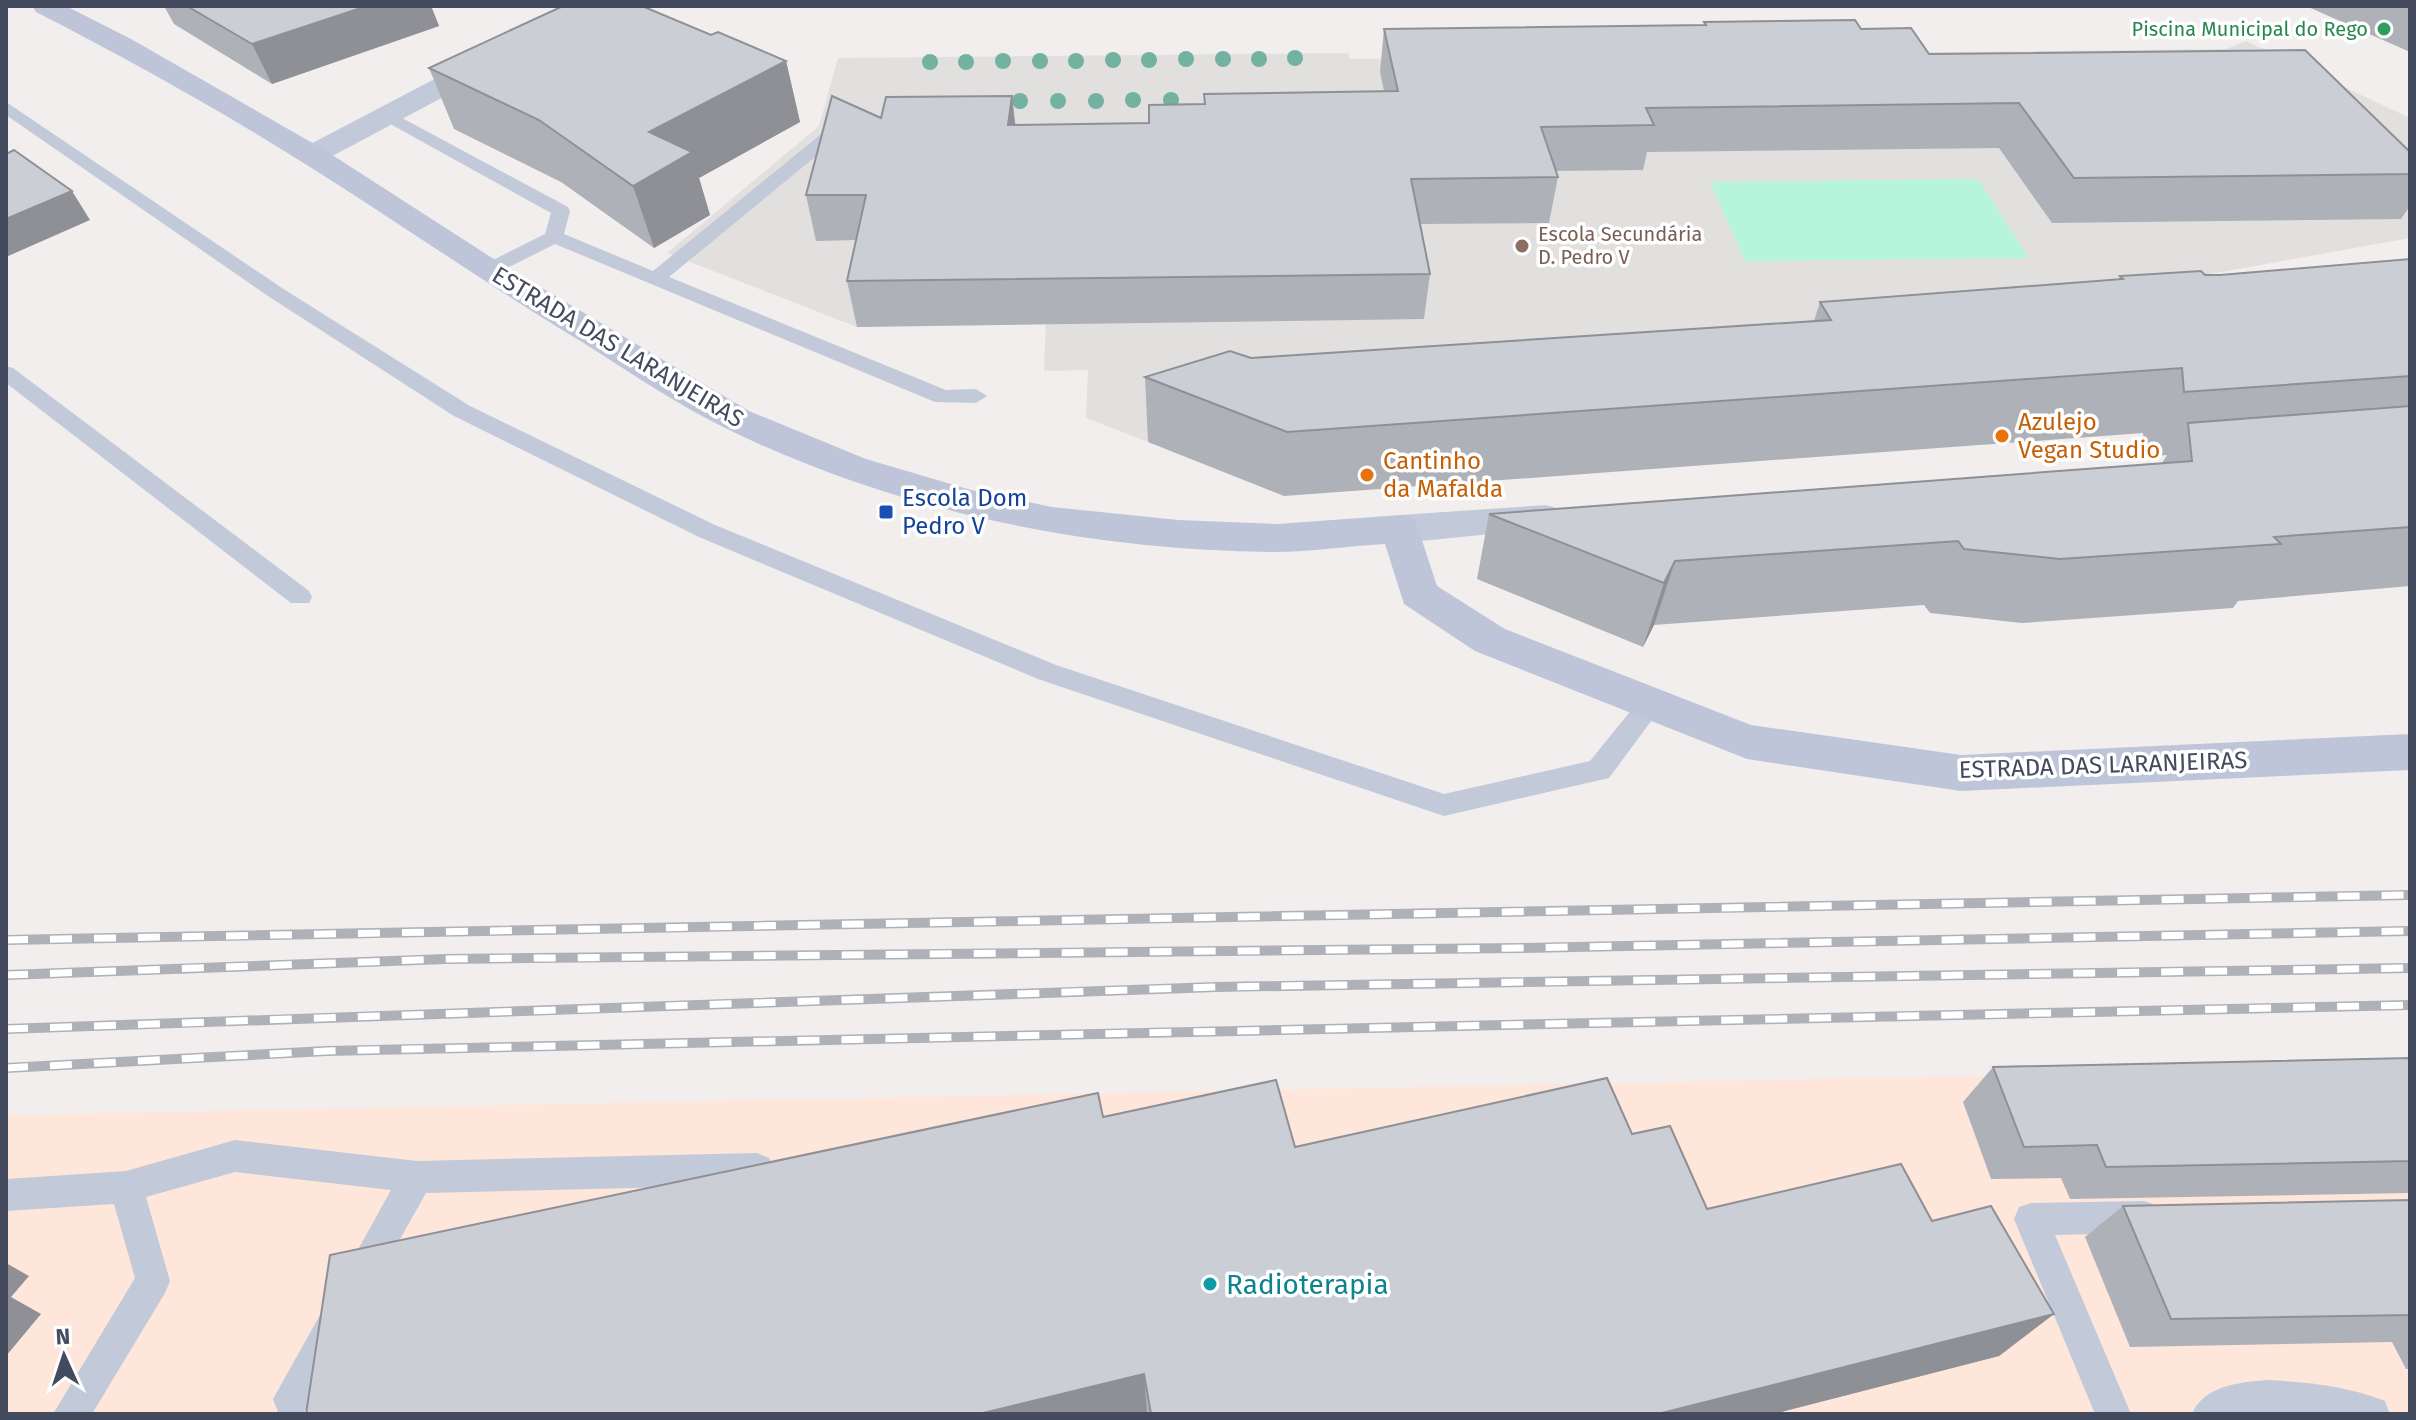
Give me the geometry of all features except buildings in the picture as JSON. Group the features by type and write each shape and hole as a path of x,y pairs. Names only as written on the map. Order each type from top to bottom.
{"main road":[{"name":"ESTRADA DAS LARANJEIRAS","path":"45,6 121,45 312,155 488,270 736,419 909,487 1052,520 1178,534 1277,538 1401,529 1419,594 1490,640 1747,742 1961,773 2410,752"}],"street":[{"path":"312,155 594,6"},
{"path":"1401,529 1586,515"}],"lane":[{"path":"6,107 278,294 462,411 707,531 1047,672 1444,805 1599,770 1650,705"},
{"path":"389,116 561,211 554,237 488,270"},
{"path":"656,278 837,130 850,125"},
{"path":"554,237 943,397 976,396"},
{"path":"6,373 300,597"},
{"path":"6,1195 126,1187 235,1156 417,1177 757,1169"},
{"path":"291,1399 417,1177"},
{"path":"71,1414 153,1281 126,1187"},
{"path":"2113,1414 2031,1219 2173,1216"},
{"path":"2210,1414 2222,1405 2300,1397 2372,1414"}],"shaded area":[{"name":"Escola Secundária D. Pedro V","path":"2246,41 2410,118 2410,238 1459,409 1407,354 1146,441 1086,418 1088,370 1044,371 1046,324 857,327 667,253 819,126 838,58 1348,53 1350,59 2226,49"},
{"path":"2410,1067 2410,1414 6,1414 6,1115"}],"green space":[{"path":"1978,179 2029,258 1745,261 1710,182"}],"railway":[{"path":"6,940 2410,895"},
{"path":"6,975 446,959 1520,948 2410,931"},
{"path":"6,1029 1216,987 2410,968"},
{"path":"6,1068 327,1051 2410,1005"}],"place":[{"name":"Piscina Municipal do Rego","path":"2384,29"},
{"name":"Escola Secundária D. Pedro V","path":"1522,246"},
{"name":"Azulejo Vegan Studio","path":"2002,436"},
{"name":"Cantinho da Mafalda","path":"1367,475"},
{"name":"Escola Dom Pedro V","path":"886,512"},
{"name":"Radioterapia","path":"1210,1284"}]}
